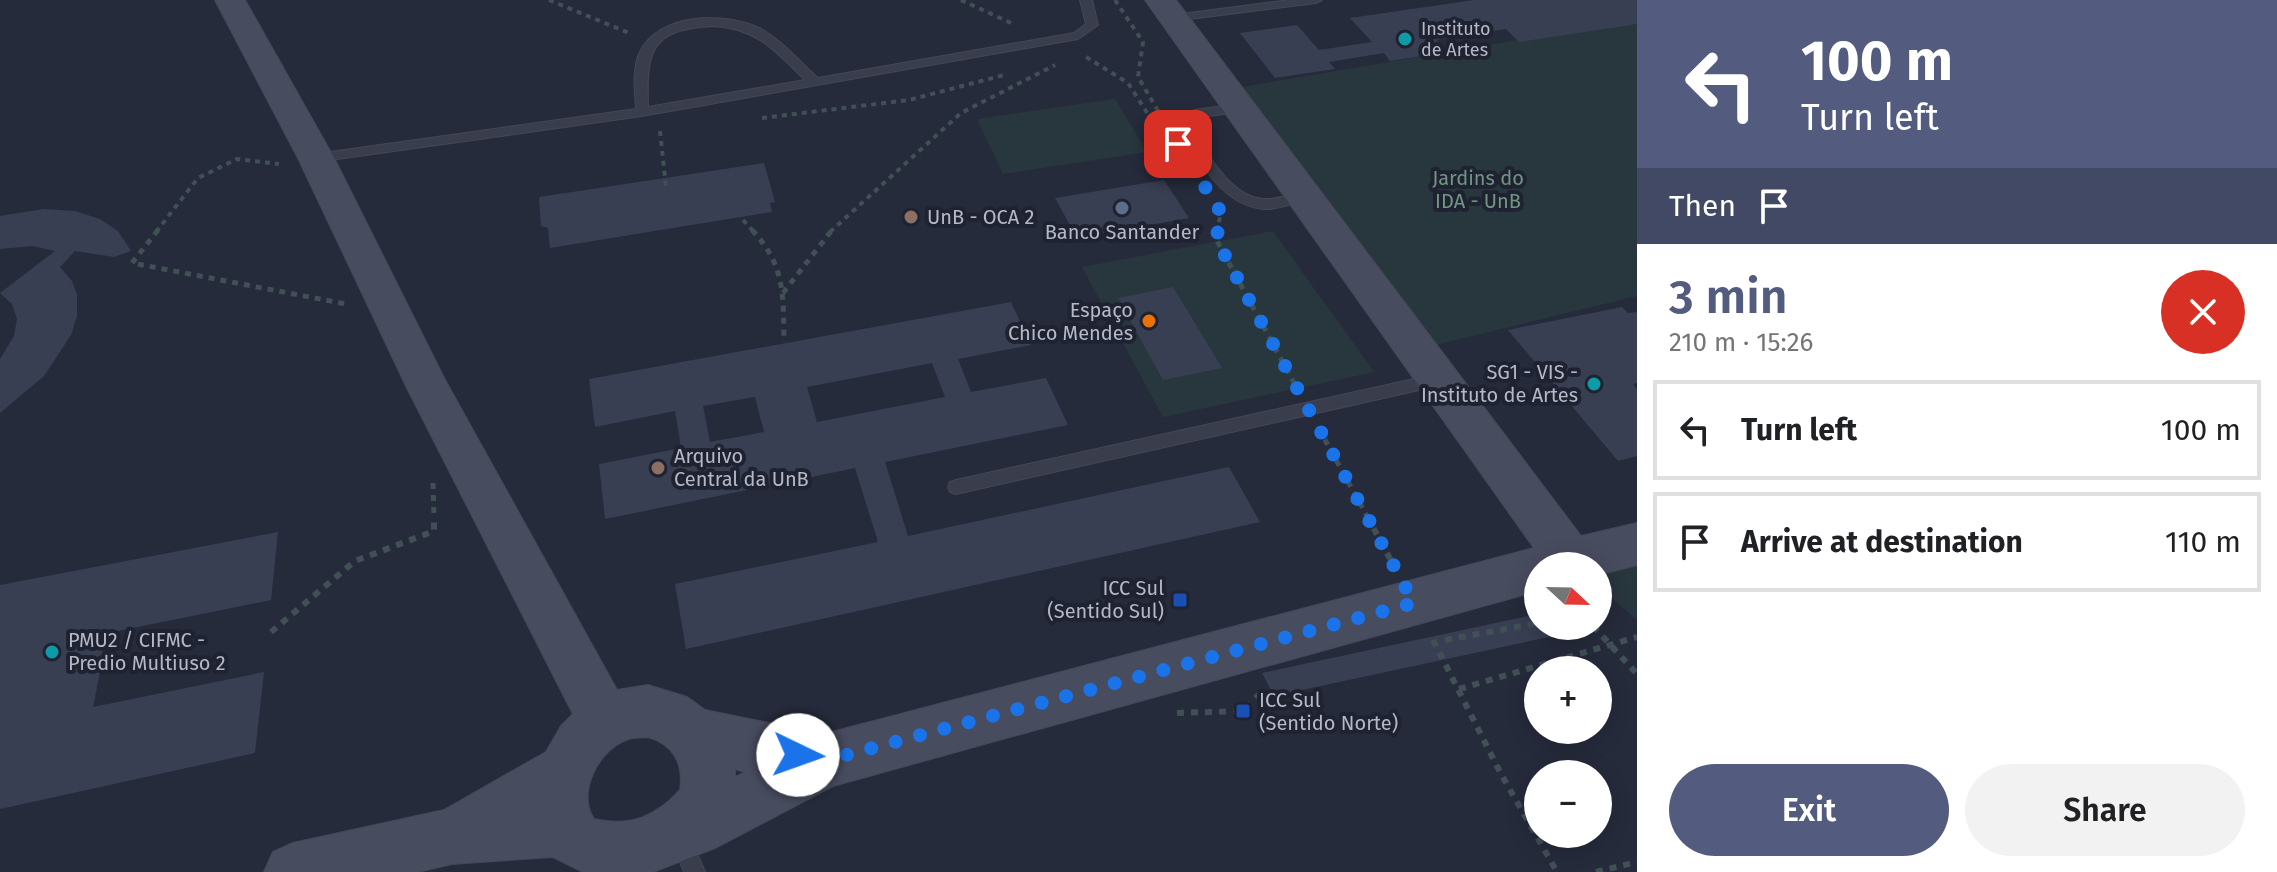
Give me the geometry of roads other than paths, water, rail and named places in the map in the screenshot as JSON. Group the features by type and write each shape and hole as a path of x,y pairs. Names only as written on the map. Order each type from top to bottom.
{"street":[{"path":"230,0 299,161 428,388 605,721"},
{"path":"1167,9 1437,380 1544,552"},
{"path":"1605,552 1637,544"},
{"path":"824,761 693,734 668,716 636,711 605,721 580,742 564,772 560,801 566,828 579,848 617,870 647,864 691,847 824,761 1422,630 1524,579"},
{"path":"691,847 708,795 707,762 693,734"},
{"path":"452,836 564,772"},
{"path":"293,872 452,836 566,828"}],"lane":[{"path":"299,161 642,112 1078,36 1092,25 1086,0"},
{"path":"1167,9 1316,0"},
{"path":"642,112 642,64 649,46 667,32 684,27 710,23 738,25 772,41 783,56 815,82"},
{"path":"1239,108 1194,114 1187,118 1185,129 1231,190 1244,199 1269,204 1301,197"},
{"path":"956,487 1437,380"}],"place":[{"name":"Instituto de Artes","path":"1405,39"},
{"name":"Banco Santander","path":"1122,208"},
{"name":"UnB - OCA 2","path":"911,217"},
{"name":"Espaço Chico Mendes","path":"1149,321"},
{"name":"SG1 - VIS - Instituto de Artes","path":"1594,384"},
{"name":"Arquivo Central da UnB","path":"658,468"},
{"name":"ICC Sul (Sentido Sul)","path":"1180,600"},
{"name":"PMU2 / CIFMC - Predio Multiuso 2","path":"52,652"},
{"name":"ICC Sul (Sentido Norte)","path":"1243,711"}],"park label":[{"name":"Jardins do IDA - UnB","path":"1478,190"}]}
